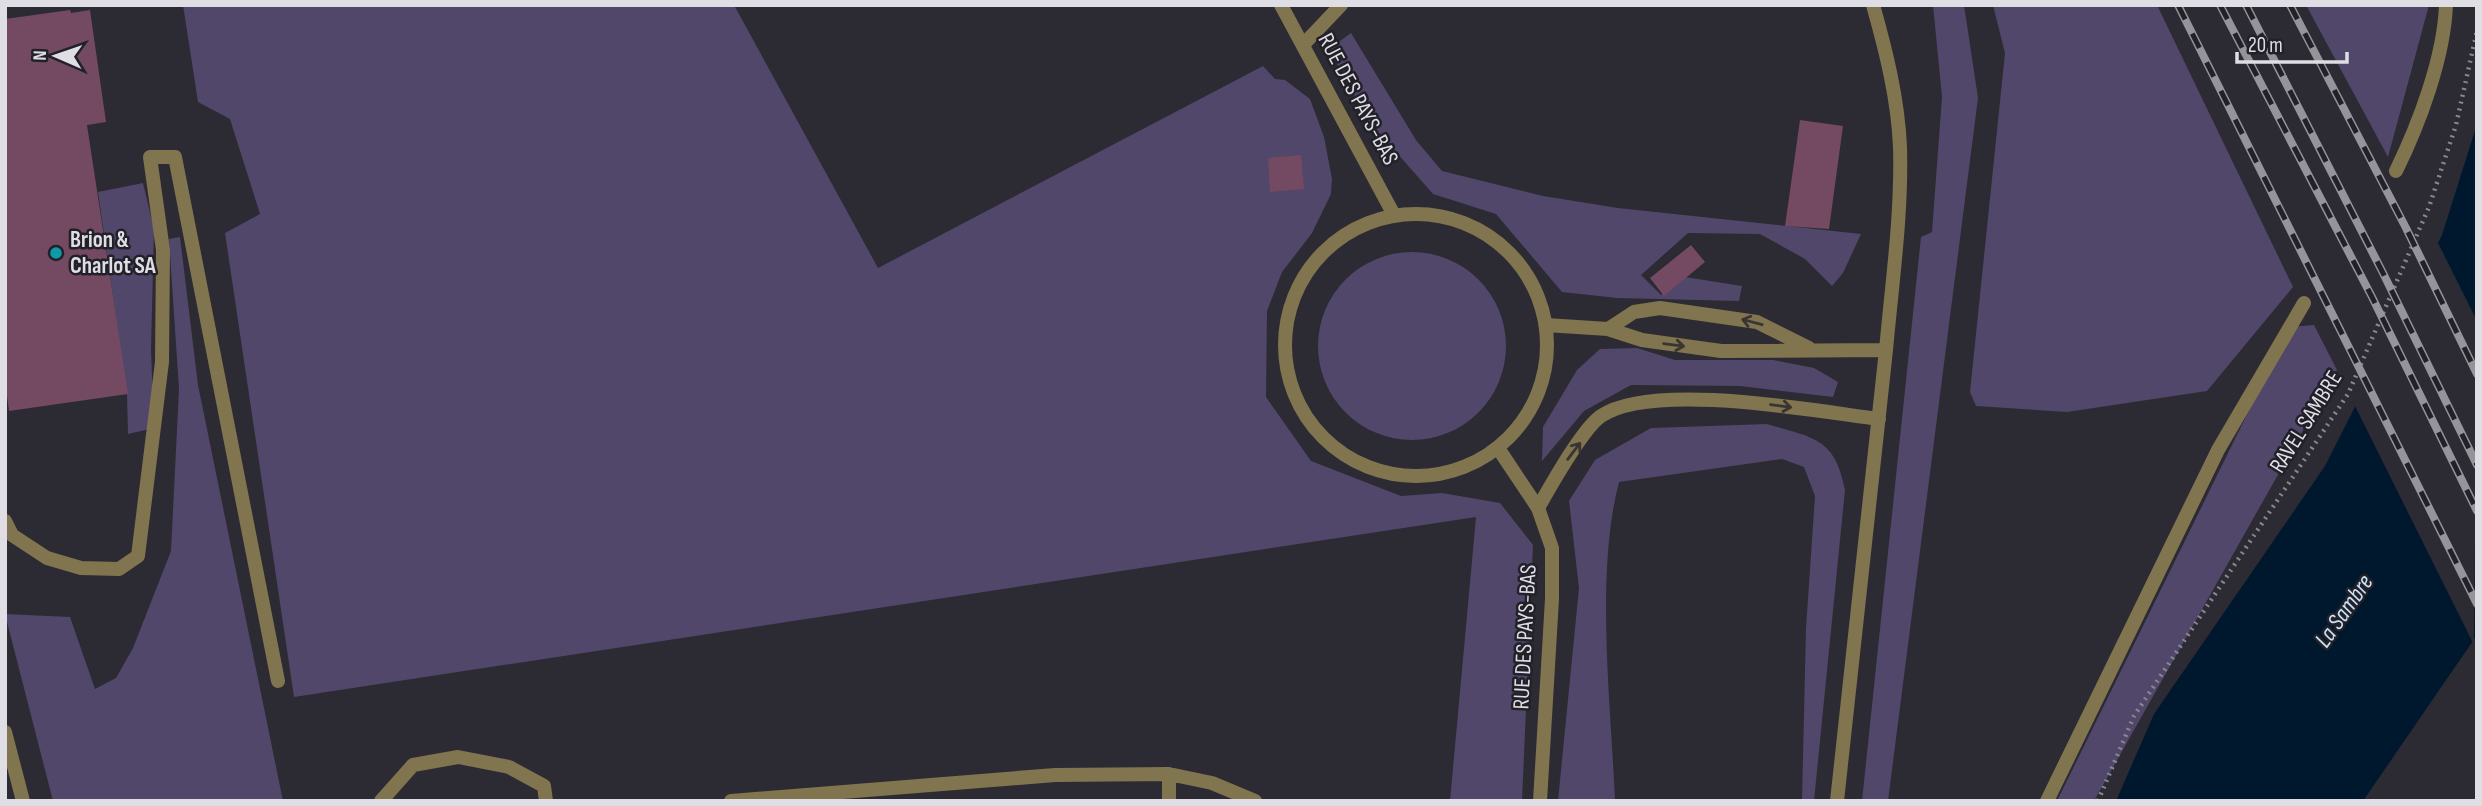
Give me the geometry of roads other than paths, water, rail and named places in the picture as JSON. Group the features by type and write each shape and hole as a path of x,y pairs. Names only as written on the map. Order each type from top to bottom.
{"street":[{"name":"RUE DES PAYS-BAS","path":"1281,5 1394,215"},
{"path":"1303,45 1341,5"},
{"path":"1837,801 1880,419 1898,220 1900,146 1889,62 1873,5"},
{"path":"2396,172 2415,131 2446,25 2446,5"},
{"path":"5,522 12,535 47,558 81,568 119,569 138,556 162,362 163,250 150,157 175,158 278,681"},
{"path":"1394,215 1436,215 1475,227 1509,252 1533,285 1546,325 1545,371 1528,414 1499,448 1461,469 1418,477 1375,471 1336,450 1307,419 1289,379 1285,335 1295,293 1318,257 1353,229 1394,215"},
{"path":"2048,801 2218,450 2304,303"},
{"path":"1608,329 1634,312 1660,308 1757,322 1813,350"},
{"path":"1546,325 1608,329 1642,340 1721,351 1886,349"},
{"path":"1538,508 1563,464 1600,416 1637,401 1736,401 1880,419"},
{"name":"RUE DES PAYS-BAS","path":"1499,448 1538,508 1552,548 1552,599 1540,801"},
{"path":"5,732 23,801"},
{"path":"381,801 413,765 458,757 509,767 544,786 546,801"},
{"path":"731,801 1055,775 1170,774 1212,783 1255,801"},
{"path":"1169,801 1170,774"}],"water":[{"name":"La Sambre","path":"2477,124 2477,635 2363,801 2116,801 2154,714 2325,466 2442,235"}],"railway":[{"path":"2178,5 2477,604"},
{"path":"2220,5 2372,297 2477,511"},
{"path":"2246,5 2383,273 2477,465"},
{"path":"2290,5 2406,228 2477,374"}],"place":[{"name":"Brion & Charlot SA","path":"56,253"}]}
